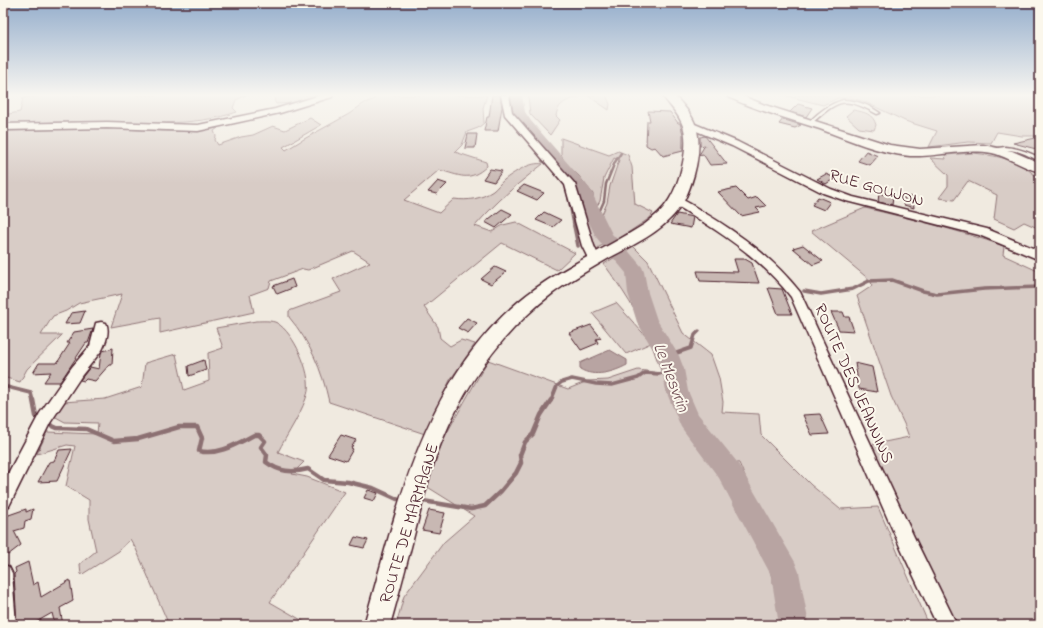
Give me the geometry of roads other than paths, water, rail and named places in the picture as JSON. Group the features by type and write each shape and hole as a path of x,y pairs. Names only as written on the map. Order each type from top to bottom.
{"main road":[{"path":"676,201 691,150 692,141 690,126"},
{"name":"ROUTE DE MARMAGNE","path":"377,625 420,474 431,442 455,395 486,348 516,314 542,292 648,229 665,214 676,201"}],"street":[{"path":"3,127 108,125 198,128 220,124"},
{"path":"518,124 570,184 588,246 607,252"},
{"path":"817,124 861,141 902,152 974,148 994,150 1022,159 1040,168"},
{"name":"RUE GOUJON","path":"690,126 735,144 826,191 983,232 1040,256"},
{"name":"ROUTE DES JEANNINS","path":"676,201 767,263 791,287 824,354 909,547 947,625"},
{"path":"3,500 43,423 66,384 95,350 99,342 101,327"},
{"path":"3,573 6,625"}],"lane":[{"path":"994,150 999,148 1010,148 1040,160"}],"waterway":[{"name":"Le Mesvrin","path":"526,124 584,192 590,208 605,237 619,251 635,272 638,293 647,322 668,356 673,369 677,391 689,420 728,470 785,572 794,625"},
{"path":"596,219 604,201 606,184 615,162 621,153"},
{"path":"542,161 549,164"},
{"path":"568,196 574,227"},
{"path":"574,226 578,246"},
{"path":"804,291 821,294 853,289 869,281 892,280 923,291 937,294 984,289 1040,287"},
{"path":"668,356 691,348 695,335 699,331"},
{"path":"551,401 557,386 562,382 572,379 596,384 612,385 638,378 645,373 659,374 673,369"},
{"path":"3,386 31,393 33,401"},
{"path":"33,400 36,416 40,422"},
{"path":"423,501 471,509 485,506 501,491 516,473 521,463 520,455 525,442 533,434 541,415 551,400"},
{"path":"46,423 57,428 86,429 114,441 138,439 179,427 197,427 202,438 199,451 206,452 213,452 228,448 254,435 259,435 265,441 261,447 267,455 266,462 276,468 286,471 308,469 324,480 348,482 373,488 397,499"}]}
